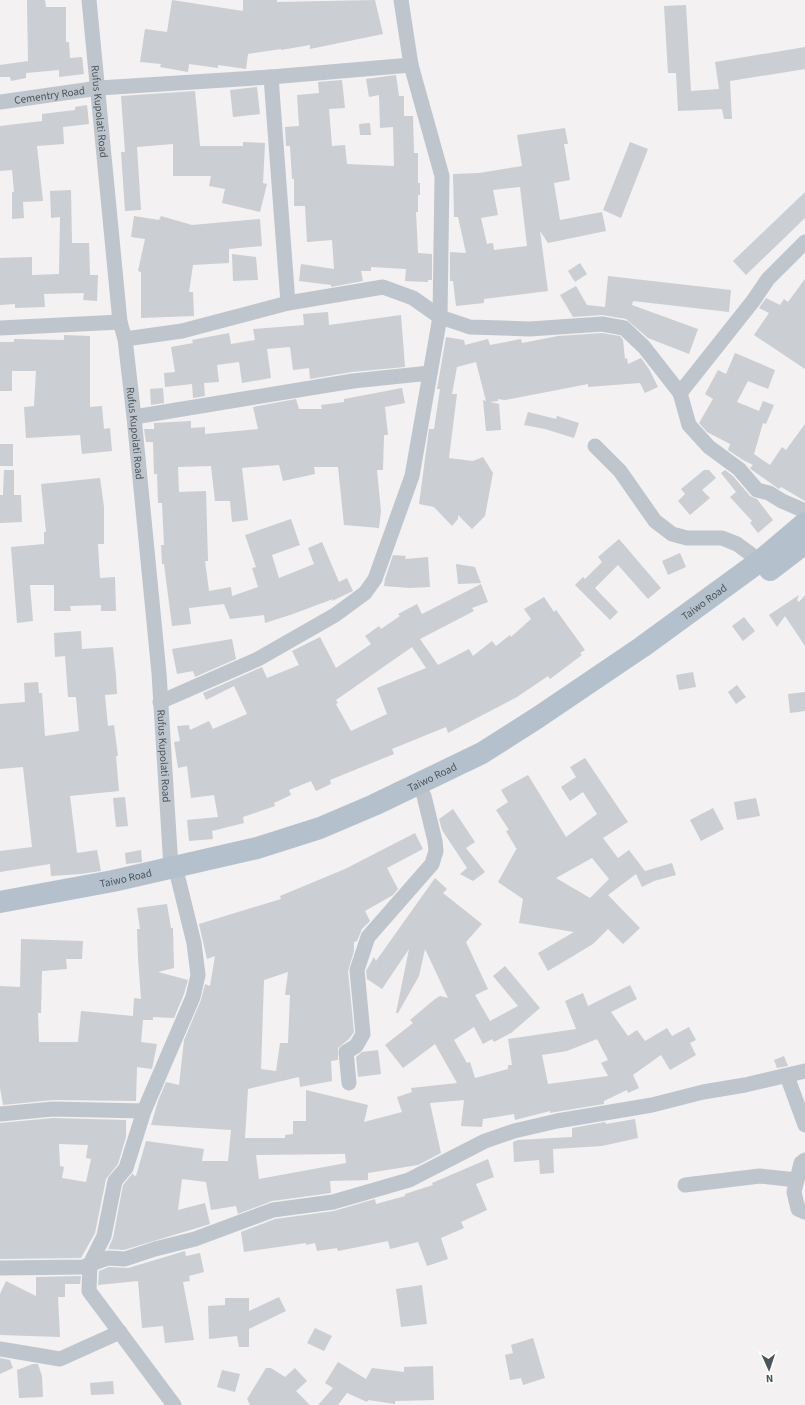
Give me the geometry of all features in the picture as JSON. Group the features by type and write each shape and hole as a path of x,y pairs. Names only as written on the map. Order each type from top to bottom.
{"main road":[{"name":"Taiwo Road","path":"0,912 175,873 320,828 374,805 482,753 642,647 760,561 805,523"},
{"name":"Taiwo Road","path":"0,902 113,881 255,860 328,837 424,796 474,770 546,727 712,613 805,543"}],"street":[{"name":"Rufus Kupolati Road","path":"89,0 99,88 120,322 125,339 134,417 175,873 194,943 198,975 188,1010 144,1111 126,1168 115,1181 104,1236 90,1264"},
{"path":"160,702 258,659 335,615 365,593 375,579 412,476 440,317 442,176 411,65 401,0"},
{"name":"Cementry Road","path":"0,102 99,88 271,77 411,65"},
{"path":"271,77 288,303"},
{"path":"680,393 753,301 768,279 805,242"},
{"path":"125,339 182,331 288,303 383,287 413,298 440,317 470,327 530,329 602,324 624,328 644,347 680,393 689,425 709,447 739,469 757,490 769,493 782,501 805,511"},
{"path":"0,328 120,322"},
{"path":"134,417 353,381 430,373"},
{"path":"595,446 620,471 655,521 672,534 687,538 722,538 737,544 760,561"},
{"path":"349,1083 346,1052 356,1046 363,1034 358,970 368,937 432,864 436,851 424,796"},
{"path":"0,1268 84,1267 108,1258 125,1259 154,1249 195,1239 273,1210 333,1202 409,1180 485,1141 514,1131 557,1121 652,1105 703,1092 787,1076 805,1071"},
{"path":"787,1076 805,1125"},
{"path":"0,1114 53,1109 144,1111"},
{"path":"805,1160 801,1163 794,1192 798,1209 805,1212"},
{"path":"685,1185 760,1176 797,1180"},
{"path":"90,1264 89,1291 174,1405"},
{"path":"0,1348 60,1359 120,1332"}],"building":[{"path":"27,0 45,0 46,7 66,7 66,42 69,42 70,58 82,57 84,74 59,77 59,70 26,73 26,78 11,81 10,77 0,77 0,65 28,61"},
{"path":"172,0 243,11 243,0 277,0 277,2 375,0 383,34 310,49 310,45 248,54 246,69 218,65 218,68 189,64 188,72 160,67 161,64 140,62 145,29 167,32"},
{"path":"686,5 691,91 719,89 715,62 805,47 805,69 730,81 732,119 724,119 722,109 678,111 676,73 668,73 664,6"},
{"path":"396,75 399,96 404,96 404,116 413,116 414,153 418,153 418,183 420,183 418,212 416,212 418,253 432,254 432,280 428,280 428,282 405,281 406,269 371,267 371,271 361,271 363,281 331,287 331,285 299,281 301,264 334,269 332,240 307,242 305,206 294,206 294,179 292,179 290,146 286,146 285,127 299,126 297,95 319,93 318,82 342,80 345,108 329,109 332,146 345,145 347,164 394,166 393,127 380,128 379,95 369,97 366,79"},
{"path":"257,87 260,114 233,117 230,90"},
{"path":"195,91 200,146 243,146 243,142 265,143 263,183 267,184 260,212 222,203 225,189 209,186 211,176 173,176 173,144 137,147 141,210 125,211 121,152 125,152 121,96"},
{"path":"87,105 89,124 63,127 64,144 37,146 43,201 23,202 24,218 12,219 12,192 14,192 12,170 0,171 0,126 42,121 42,114 75,110 75,107"},
{"path":"370,123 371,135 360,135 359,124"},
{"path":"565,128 568,144 564,144 570,180 554,183 560,220 602,212 606,231 548,243 540,231 548,291 484,299 484,303 456,306 453,281 450,281 450,252 466,253 458,217 454,217 453,174 479,173 522,166 517,135","holes":["520,187 527,246 494,250 493,243 487,244 481,218 498,215 493,190"]},
{"path":"630,142 648,149 621,218 603,210"},
{"path":"71,190 72,243 89,243 90,275 98,275 97,301 83,300 84,293 44,294 45,307 15,308 15,304 0,305 0,258 32,257 32,275 59,274 60,217 51,218 50,191"},
{"path":"805,192 805,218 746,275 733,261"},
{"path":"134,216 159,220 161,216 192,225 260,219 262,246 229,249 229,263 193,265 189,292 193,292 194,316 141,318 141,272 138,271 145,239 131,237"},
{"path":"232,254 256,257 258,280 233,281"},
{"path":"580,263 587,274 575,282 568,271"},
{"path":"608,276 731,290 729,312 633,301 632,305 698,329 689,354 648,338 626,319 602,315 573,317 560,295 576,286 587,305 605,307"},
{"path":"805,279 805,369 754,335 769,313 759,308 766,298 780,305 784,299 788,302"},
{"path":"328,312 329,325 401,315 405,367 352,372 310,379 309,368 293,370 290,347 267,349 271,378 242,383 239,362 217,365 219,382 204,383 205,396 193,398 192,384 165,387 164,373 175,372 171,347 193,343 192,340 229,333 231,344 255,340 253,329 304,325 303,314"},
{"path":"602,333 620,336 623,340 625,359 627,358 628,364 641,358 649,369 658,387 645,393 640,383 588,387 588,384 505,400 498,399 498,401 490,402 499,404 501,430 486,431 483,400 486,401 476,362 457,367 452,394 457,394 449,458 473,461 483,457 493,473 485,516 472,529 458,515 458,519 452,526 434,507 419,504 429,429 434,429 440,389 437,389 446,337 464,340 465,345 488,339 490,345 521,339 522,343 558,336"},
{"path":"64,335 90,336 90,407 102,406 104,429 110,428 112,451 82,454 80,435 26,438 24,407 34,406 36,371 12,371 12,391 0,391 0,342 14,342 14,339 64,340"},
{"path":"735,353 775,370 768,389 748,381 737,402 759,411 763,401 774,405 766,424 763,423 754,454 770,465 782,447 786,450 805,424 805,501 781,487 779,489 752,470 750,468 753,465 728,450 730,444 707,432 699,423 713,399 705,394 718,370 726,374"},
{"path":"163,388 164,403 151,405 150,389"},
{"path":"402,388 405,403 385,407 388,435 384,435 383,470 377,470 381,511 379,528 344,525 338,467 314,467 315,474 283,481 279,465 242,468 248,520 232,522 230,501 215,501 211,466 178,467 179,492 206,491 208,561 205,561 209,591 231,587 232,596 258,587 252,568 256,567 245,535 291,519 300,545 272,555 279,578 314,564 308,548 322,542 339,582 347,578 353,591 332,601 333,599 265,623 264,615 230,619 224,604 189,608 191,624 172,626 164,564 162,564 161,545 164,545 162,503 158,503 157,474 154,474 153,442 146,442 144,429 154,429 154,423 191,421 191,428 205,427 205,434 258,429 253,407 296,399 299,409 322,409 321,405 344,402 344,399"},
{"path":"528,412 556,419 557,416 579,423 574,438 545,429 524,425"},
{"path":"0,444 13,444 13,466 0,466"},
{"path":"4,470 14,470 14,495 21,495 22,522 0,523 0,495 3,495"},
{"path":"704,470 709,470 716,478 702,490 710,498 690,515 678,501 685,494 681,489"},
{"path":"725,470 733,476 750,496 757,499 773,520 758,533 750,523 752,521 730,497 736,492 721,473"},
{"path":"100,478 104,507 104,544 98,544 100,578 115,577 116,611 101,611 101,605 70,606 71,611 54,611 54,585 30,585 33,621 17,623 11,547 44,544 44,532 46,532 41,484"},
{"path":"619,539 661,588 648,599 618,565 595,588 618,612 610,620 575,585 583,577 585,579 602,562 598,557"},
{"path":"680,553 686,567 668,575 662,561"},
{"path":"393,555 406,556 405,559 428,557 430,587 409,588 384,586"},
{"path":"456,564 475,567 481,583 458,584"},
{"path":"481,584 488,602 472,608 474,611 420,639 438,665 469,649 473,656 492,641 496,646 510,635 511,637 531,619 524,609 544,597 554,612 556,610 585,650 580,653 582,655 550,679 548,676 517,697 448,733 446,727 392,749 394,754 330,780 331,784 316,791 311,781 289,790 291,795 274,803 275,806 243,817 244,823 212,831 213,839 189,841 187,820 218,817 214,795 191,798 187,766 178,768 174,742 180,741 177,726 189,725 190,730 209,721 213,729 247,714 234,686 206,700 203,693 262,667 267,678 299,665 292,651 320,637 336,668 371,644 365,636 379,626 381,629 400,616 398,614 417,604 422,614","holes":["412,647 426,668 377,688 387,714 351,731 336,704 338,703 336,700"]},
{"path":"799,595 797,600 799,602 805,595 805,646 785,616 777,627 769,615"},
{"path":"744,617 755,631 743,641 732,626"},
{"path":"81,631 82,649 113,647 116,676 117,694 105,695 108,726 114,725 118,756 116,756 119,791 70,796 77,853 97,850 101,871 51,876 50,864 0,872 0,851 32,847 23,767 0,769 0,704 25,702 24,683 38,682 39,693 42,693 45,736 79,731 76,697 68,697 65,656 55,657 54,633"},
{"path":"232,639 236,659 195,677 193,671 177,674 172,649"},
{"path":"693,672 696,687 679,690 676,675"},
{"path":"737,685 746,697 736,704 728,692"},
{"path":"805,692 805,711 790,713 788,694"},
{"path":"585,758 628,822 603,838 618,858 629,850 645,871 672,863 676,875 654,881 642,887 636,874 608,895 640,928 623,944 608,929 593,944 548,971 538,953 574,932 519,923 523,899 498,882 517,848 506,831 509,830 496,810 508,802 501,790 528,775 566,837 597,814 583,792 570,801 561,787 576,777 570,767","holes":["592,858 609,879 590,898 556,878"]},
{"path":"125,797 128,826 116,827 113,798"},
{"path":"756,798 760,816 737,820 734,802"},
{"path":"713,808 724,829 701,841 690,820"},
{"path":"453,809 475,842 466,848 485,872 473,881 460,874 467,868 442,830 439,819"},
{"path":"415,833 423,849 387,868 398,889 393,895 365,911 370,921 362,929 357,941 354,942 354,951 348,971 354,1032 349,1039 338,1048 338,1060 331,1061 332,1081 300,1087 299,1077 248,1089 245,1138 285,1138 285,1135 293,1134 293,1121 306,1121 306,1090 368,1105 364,1122 402,1112 397,1097 412,1092 411,1088 457,1083 435,1044 403,1068 385,1045 413,1023 410,1020 435,999 440,996 448,998 425,949 419,976 398,1013 396,1013 409,949 382,989 367,979 366,971 374,957 376,961 435,878 447,889 443,893 482,924 466,942 488,989 475,995 490,1021 518,1006 493,976 505,966 540,1008 511,1033 494,1042 492,1039 483,1044 474,1027 454,1040 467,1063 470,1062 475,1078 508,1069 508,1065 512,1065 508,1039 576,1029 565,1001 583,993 588,1006 630,985 637,999 611,1012 628,1036 637,1030 645,1041 667,1028 672,1036 689,1027 696,1040 690,1043 696,1055 670,1070 661,1055 633,1075 639,1088 628,1093 627,1090 604,1101 604,1104 550,1113 550,1111 515,1120 514,1114 483,1119 482,1127 461,1126 464,1100 430,1103 441,1153 418,1165 368,1173 368,1180 330,1181 331,1193 272,1201 238,1214 236,1206 211,1210 206,1182 182,1179 178,1210 205,1203 210,1224 124,1250 108,1249 113,1238 123,1185 133,1173 133,1175 136,1176 146,1141 204,1149 202,1161 228,1161 231,1130 151,1125 158,1101 166,1082 179,1085 184,1040 201,1000 205,984 210,986 215,956 207,959 199,924 281,899 280,896 345,869","holes":["288,972 285,995 290,995 288,1043 280,1043 276,1071 261,1069 264,980","597,1039 608,1060 601,1063 608,1076 548,1084 542,1055 567,1051","345,1154 346,1163 259,1179 256,1155"]},
{"path":"141,850 142,862 126,864 125,853"},
{"path":"167,904 171,928 173,928 174,968 158,972 188,980 174,1018 153,1017 153,1020 143,1020 141,1042 157,1044 152,1069 137,1067 136,1101 53,1100 3,1105 0,1088 0,986 20,987 21,939 83,941 82,959 66,959 67,969 42,971 41,1013 38,1013 39,1042 78,1042 81,1011 133,1016 134,998 141,999 137,929 140,929 137,908"},
{"path":"378,1050 381,1074 358,1077 356,1057 362,1052"},
{"path":"784,1056 788,1066 777,1068 774,1060"},
{"path":"53,1118 126,1120 126,1137 118,1164 106,1179 95,1233 81,1258 0,1259 0,1123","holes":["59,1144 88,1145 86,1158 91,1159 86,1182 62,1178 64,1167 60,1166"]},
{"path":"635,1119 638,1138 602,1146 553,1149 554,1173 540,1174 539,1160 514,1162 513,1142 518,1140 572,1137 572,1128 605,1122 606,1124"},
{"path":"488,1159 494,1177 476,1184 487,1210 461,1222 464,1228 441,1238 448,1259 427,1266 418,1242 390,1249 388,1241 338,1251 337,1248 317,1251 315,1243 306,1245 306,1243 244,1252 241,1232 275,1219 334,1211 375,1199 376,1204 405,1196 405,1194 433,1185 432,1183"},
{"path":"185,1251 186,1256 200,1253 204,1272 189,1276 190,1281 183,1282 194,1340 165,1343 163,1326 142,1328 138,1281 98,1285 99,1271 109,1267 128,1268"},
{"path":"81,1276 80,1284 65,1284 65,1297 58,1297 60,1337 0,1335 0,1294 6,1281 36,1296 36,1277"},
{"path":"422,1285 427,1324 401,1327 396,1289"},
{"path":"279,1297 286,1311 249,1329 249,1347 239,1347 237,1336 209,1339 208,1306 225,1305 225,1298 249,1298 249,1311"},
{"path":"315,1328 332,1336 324,1351 307,1343"},
{"path":"533,1338 545,1378 523,1385 521,1378 510,1380 505,1355 513,1353 511,1345"},
{"path":"0,1358 10,1360 13,1368 0,1374"},
{"path":"338,1362 366,1379 372,1368 404,1372 404,1367 433,1366 434,1400 395,1401 395,1404 368,1400 367,1402 347,1393 338,1405 318,1405 333,1388 325,1383"},
{"path":"33,1364 38,1364 42,1376 43,1397 19,1398 17,1370"},
{"path":"266,1368 271,1368 285,1377 295,1368 307,1381 296,1391 310,1405 250,1405 247,1399"},
{"path":"222,1370 240,1374 235,1392 217,1387"},
{"path":"113,1381 114,1394 91,1395 90,1383"}]}
